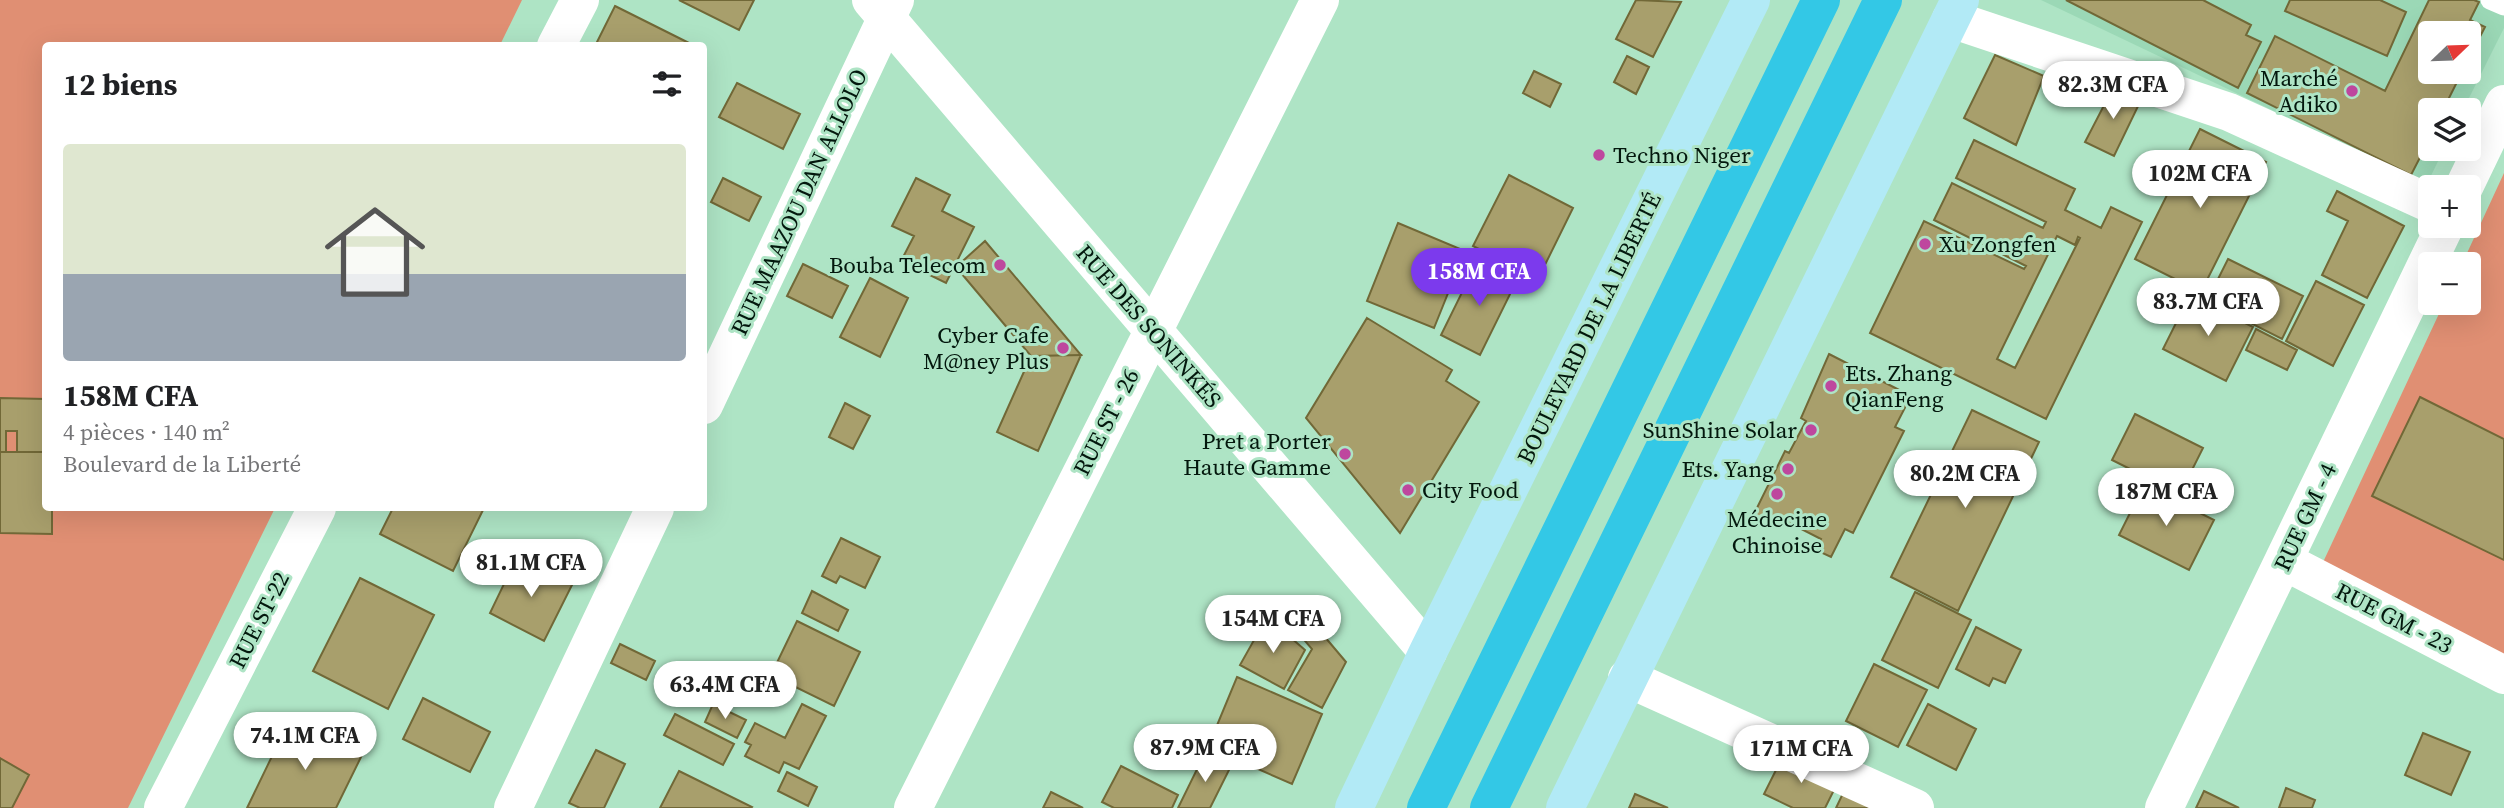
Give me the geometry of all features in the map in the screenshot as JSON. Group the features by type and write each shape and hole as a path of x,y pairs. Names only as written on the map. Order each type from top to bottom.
{"highway":[{"path":"1426,808 1821,0"},
{"path":"1489,808 1883,0"}],"main road":[{"name":"BOULEVARD DE LA LIBERTÉ","path":"1354,808 1428,652 1751,0"},
{"path":"1565,808 1955,9"}],"street":[{"path":"558,42 580,0"},
{"name":"RUE ST - 26","path":"913,808 1320,0"},
{"name":"RUE DES SONINKÉS","path":"884,6 1152,330 1428,652"},
{"name":"RUE MAAZOU DAN ALLOLO","path":"707,398 884,6"},
{"path":"1955,9 2229,112 2418,198"},
{"path":"2470,175 2504,104"},
{"name":"RUE GM - 4","path":"2164,808 2439,238"},
{"name":"RUE ST-22","path":"163,808 315,511"},
{"path":"513,808 654,511"},
{"name":"RUE GM - 23","path":"2284,561 2504,676"},
{"path":"1627,678 1915,808"}],"lane":[{"path":"2490,0 2504,6"}],"shaded area":[{"path":"0,0 522,0 501,42 42,42 42,511 274,511 128,808 0,808"},
{"name":"Marché Adiko","path":"2041,0 2504,0 2504,28 2482,72 2482,21 2418,21 2418,84 2476,84 2469,98 2418,98 2418,161 2438,161 2431,175 2418,175 2418,180"},
{"path":"2504,173 2504,661 2318,573 2438,315 2481,315 2481,252 2468,252 2474,238 2481,238 2481,223"}],"building":[{"path":"679,0 754,0 739,30"},
{"path":"1636,0 1681,2 1653,57 1616,39"},
{"path":"2066,0 2203,0 2251,25 2246,35 2261,42 2238,88"},
{"path":"2290,0 2380,0 2406,12 2387,56 2285,11"},
{"path":"2429,0 2479,2 2470,20 2472,21 2419,21"},
{"path":"615,6 687,42 597,42"},
{"path":"2418,23 2418,84 2456,84 2449,98 2418,98 2418,161 2411,175 2247,93 2275,36 2385,91"},
{"path":"1995,55 2044,76 2016,145 1964,118"},
{"path":"1627,56 1649,67 1636,94 1614,82"},
{"path":"1534,71 1561,84 1550,107 1523,93"},
{"path":"737,83 800,114 783,149 719,117"},
{"path":"2114,86 2141,100 2114,156 2085,142"},
{"path":"2200,129 2266,162 2201,292 2135,259"},
{"path":"1974,140 2075,189 2065,210 2101,228 2111,207 2142,222 2046,419 1870,333 1924,221 2024,269 2026,266 1934,220 1952,183 2043,228 2046,222 1956,178","holes":["2057,236 2075,245 2078,237 2080,238 2015,368 1997,359"]},
{"path":"1509,175 1573,208 1538,279 1473,246"},
{"path":"723,178 761,197 749,221 711,202"},
{"path":"916,178 950,195 942,211 974,227 946,283 901,261 914,236 892,226"},
{"path":"2337,191 2404,226 2367,298 2322,275 2348,221 2327,211"},
{"path":"1398,223 1465,251 1434,328 1367,301"},
{"path":"985,241 1081,355 1031,356 956,267"},
{"path":"2228,259 2303,296 2282,339 2207,301"},
{"path":"1478,260 1517,280 1480,355 1441,335"},
{"path":"803,264 848,286 832,318 787,296"},
{"path":"870,278 908,298 880,357 840,337"},
{"path":"2316,281 2364,305 2333,366 2286,341"},
{"path":"2190,295 2253,327 2226,381 2163,349"},
{"path":"1367,318 1452,370 1446,381 1479,402 1400,533 1306,418"},
{"path":"2256,329 2297,350 2287,370 2246,350"},
{"path":"1829,354 1911,396 1895,427 1904,431 1853,533 1845,529 1831,557 1816,550 1821,539 1776,516 1770,527 1752,518 1785,451 1789,453 1806,421 1801,418"},
{"path":"1081,355 1038,451 997,432 1031,356"},
{"path":"2420,397 2504,439 2504,560 2372,496"},
{"path":"0,398 42,399 42,452 17,452 17,431 6,431 6,452 0,452"},
{"path":"845,403 870,416 853,449 829,437"},
{"path":"1972,410 2039,442 1958,611 1891,577"},
{"path":"2135,414 2203,448 2180,494 2112,460"},
{"path":"0,452 42,452 42,511 52,511 52,534 0,533"},
{"path":"2144,485 2214,520 2189,570 2119,535"},
{"path":"392,511 483,511 453,571 380,534"},
{"path":"841,538 880,557 865,588 840,576 836,583 822,576"},
{"path":"517,557 572,585 544,641 490,613"},
{"path":"360,578 434,615 388,709 313,671"},
{"path":"812,591 848,610 838,631 802,613"},
{"path":"1915,592 1971,620 1938,688 1882,660"},
{"path":"1292,598 1346,662 1322,708 1288,690 1312,649 1278,609"},
{"path":"1267,617 1305,650 1284,689 1240,665"},
{"path":"797,621 860,652 834,706 771,675"},
{"path":"1976,627 2021,650 2005,683 1993,678 1989,686 1956,669"},
{"path":"620,644 655,661 646,680 611,663"},
{"path":"1874,664 1927,690 1898,747 1846,721"},
{"path":"1237,677 1322,714 1292,784 1208,747"},
{"path":"423,698 490,732 470,772 403,739"},
{"path":"713,704 746,720 737,738 705,722"},
{"path":"802,704 826,716 799,769 784,762 779,773 745,756 751,745 745,742 755,723 785,738"},
{"path":"1928,704 1976,729 1956,770 1907,745"},
{"path":"675,714 734,744 723,765 664,735"},
{"path":"290,719 362,755 336,808 247,808"},
{"path":"2423,733 2470,752 2451,795 2405,775"},
{"path":"596,750 625,764 604,808 580,808 569,803"},
{"path":"1785,752 1839,780 1825,808 1793,808 1764,794"},
{"path":"1205,753 1231,766 1210,808 1178,808"},
{"path":"0,758 29,775 12,808 0,808"},
{"path":"1121,766 1178,795 1172,808 1114,808 1102,802"},
{"path":"679,771 752,807 660,808"},
{"path":"787,772 817,787 808,806 778,791"},
{"path":"2286,788 2315,800 2312,808 2279,808"},
{"path":"1845,789 1882,808 1836,808"},
{"path":"2204,791 2239,808 2196,808"},
{"path":"1051,792 1083,808 1043,808"},
{"path":"1635,794 1668,808 1629,808"}],"place":[{"name":"Marché Adiko","path":"2352,91"},
{"name":"Techno Niger","path":"1599,155"},
{"name":"Xu Zongfen","path":"1925,244"},
{"name":"Bouba Telecom","path":"1000,265"},
{"name":"Cyber Cafe M@ney Plus","path":"1063,348"},
{"name":"Ets. Zhang QianFeng","path":"1831,386"},
{"name":"SunShine Solar","path":"1811,430"},
{"name":"Pret a Porter Haute Gamme","path":"1345,454"},
{"name":"Ets. Yang","path":"1788,469"},
{"name":"City Food","path":"1408,490"},
{"name":"Médecine Chinoise","path":"1777,494"}]}
